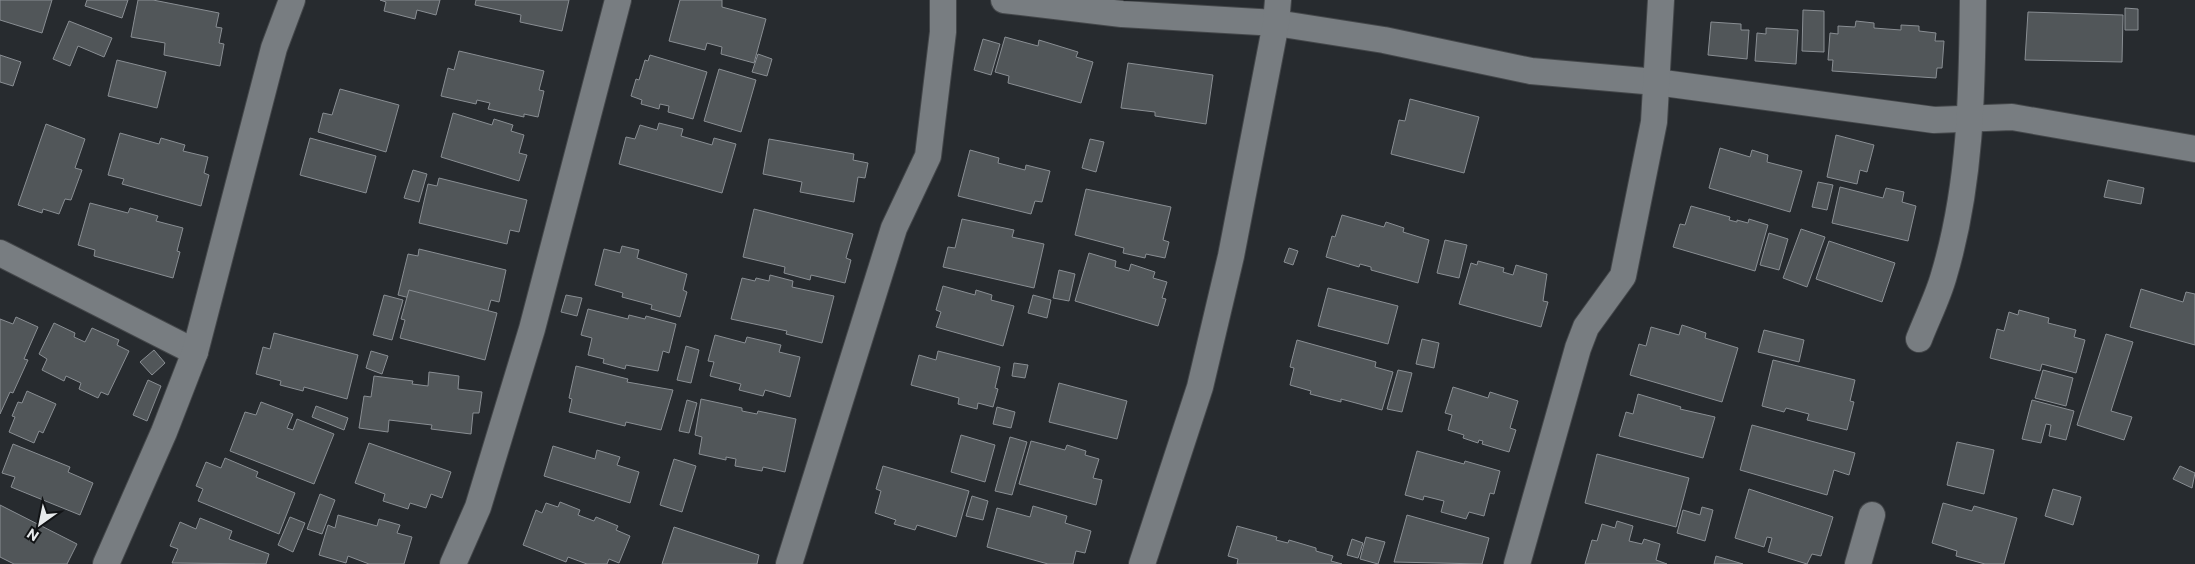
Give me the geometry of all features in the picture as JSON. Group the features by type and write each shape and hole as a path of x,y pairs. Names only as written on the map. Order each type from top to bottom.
{"street":[{"path":"106,564 164,432 195,352 274,48 292,0"},
{"path":"454,564 478,507 532,329 618,0"},
{"path":"789,564 894,228 928,156 943,32 943,0"},
{"path":"1004,0 1122,14 1277,12 1384,40 1531,71 1656,82 1934,120 1971,117 2012,117 2195,149"},
{"path":"1517,564 1578,348 1586,327 1623,276 1654,122 1661,0"},
{"path":"1919,339 1944,276 1962,193 1971,117 1973,0"},
{"path":"1142,564 1200,387 1231,256 1277,12"},
{"path":"0,253 195,352"},
{"path":"1858,564 1872,515"}],"building":[{"path":"0,0 52,0 42,33 0,20"},
{"path":"87,0 128,0 122,18 85,6"},
{"path":"138,0 153,0 219,13 216,27 222,28 219,43 224,44 220,66 164,55 165,43 131,37"},
{"path":"380,0 440,0 436,15 417,10 415,19 384,11 386,2"},
{"path":"476,0 569,0 562,31 520,22 521,15 475,5"},
{"path":"680,0 722,0 722,7 766,19 754,63 721,54 722,47 707,43 705,50 669,41"},
{"path":"2125,8 2138,9 2138,30 2125,30"},
{"path":"1803,10 1824,11 1824,52 1802,51"},
{"path":"2028,12 2123,15 2122,62 2025,60"},
{"path":"69,21 112,38 104,57 78,46 70,66 53,59"},
{"path":"1856,21 1874,23 1874,28 1901,30 1901,25 1919,26 1919,31 1936,33 1935,41 1944,41 1942,68 1937,68 1936,78 1832,71 1833,60 1828,60 1830,33 1838,34 1838,26 1855,27"},
{"path":"1711,22 1741,24 1741,30 1749,30 1747,59 1708,55"},
{"path":"1766,28 1798,30 1796,64 1755,61 1757,33 1766,34"},
{"path":"1005,37 1038,46 1039,40 1078,52 1076,57 1093,62 1081,103 1008,83 1009,76 995,72"},
{"path":"983,39 1000,44 991,75 974,70"},
{"path":"459,51 544,71 539,90 544,91 538,117 524,114 524,117 488,109 490,103 477,100 476,104 441,96 448,68 454,70"},
{"path":"758,54 772,59 767,76 752,72"},
{"path":"0,55 21,62 13,86 0,82"},
{"path":"650,55 707,72 693,119 668,112 669,106 660,104 659,109 641,104 642,100 631,96 636,79 639,80 645,60 648,61"},
{"path":"117,60 166,72 157,108 108,96"},
{"path":"1128,63 1213,75 1206,124 1155,116 1155,112 1121,108"},
{"path":"719,69 756,80 741,132 704,121"},
{"path":"340,89 399,105 386,152 318,132 323,113 332,115"},
{"path":"1410,99 1479,117 1464,173 1391,154 1399,120 1405,121"},
{"path":"453,113 492,125 494,119 513,125 511,131 524,135 519,153 527,155 519,181 441,157"},
{"path":"659,123 683,129 681,136 712,145 714,138 736,144 722,193 619,164 626,137 635,139 640,125 657,130"},
{"path":"46,124 85,139 75,168 82,170 71,200 65,199 59,214 43,209 42,213 18,205"},
{"path":"120,133 159,144 161,138 185,145 183,151 208,157 204,173 209,175 201,206 122,184 124,179 108,175"},
{"path":"1836,135 1874,145 1867,172 1860,170 1857,184 1827,177"},
{"path":"310,138 376,156 366,193 300,175"},
{"path":"769,139 854,154 853,160 868,163 865,178 858,177 854,202 800,192 802,182 763,174"},
{"path":"1090,139 1104,142 1096,172 1082,168"},
{"path":"1720,148 1750,157 1752,150 1768,155 1767,162 1802,171 1790,212 1709,188"},
{"path":"970,150 999,158 998,163 1025,170 1026,165 1050,171 1042,202 1035,201 1031,214 958,196"},
{"path":"413,170 427,174 419,202 404,198"},
{"path":"439,178 527,200 519,232 510,230 507,244 419,223 428,184 437,186"},
{"path":"2108,180 2144,188 2141,204 2104,197"},
{"path":"1818,182 1833,185 1827,210 1812,207"},
{"path":"1840,187 1883,198 1886,188 1904,192 1902,202 1916,206 1908,241 1832,223"},
{"path":"1086,189 1171,207 1163,240 1169,242 1165,258 1146,254 1145,258 1123,253 1124,248 1075,235"},
{"path":"90,203 128,213 130,208 158,216 156,221 183,228 177,251 180,252 173,278 94,256 95,250 78,245"},
{"path":"1691,206 1730,217 1729,220 1737,222 1737,220 1748,223 1749,219 1768,225 1755,271 1673,247 1680,224 1685,225"},
{"path":"754,209 853,234 846,258 851,260 845,283 811,275 810,280 784,273 785,267 743,257"},
{"path":"1342,215 1384,227 1386,222 1404,228 1403,232 1429,240 1418,283 1371,270 1371,267 1360,264 1359,267 1326,257 1332,236 1335,237"},
{"path":"962,219 1014,230 1012,237 1044,244 1034,288 943,267 948,247 955,248"},
{"path":"1801,229 1825,237 1807,287 1783,278"},
{"path":"1769,233 1788,239 1779,270 1760,265"},
{"path":"1445,240 1467,245 1459,278 1437,273"},
{"path":"1829,241 1895,263 1882,302 1816,279"},
{"path":"622,246 639,250 637,258 687,274 683,290 687,292 680,317 651,309 652,305 622,297 623,293 595,285 604,249 620,253"},
{"path":"1289,248 1298,251 1293,265 1284,262"},
{"path":"419,249 506,270 499,302 491,300 486,317 398,295 408,254 418,256"},
{"path":"1089,253 1116,261 1115,267 1129,271 1131,264 1155,272 1153,278 1167,282 1162,298 1166,299 1158,326 1075,301"},
{"path":"1478,261 1504,268 1503,272 1513,275 1516,265 1547,274 1543,301 1548,302 1541,327 1459,304 1471,263 1477,265"},
{"path":"1059,270 1075,274 1069,301 1053,298"},
{"path":"770,275 793,281 792,287 834,296 822,343 786,334 787,331 731,319 742,278 755,281 756,278 769,281"},
{"path":"943,286 975,295 976,290 992,295 991,300 1014,306 1003,346 936,327 941,312 936,310"},
{"path":"1328,288 1398,306 1388,344 1318,326"},
{"path":"2141,289 2183,302 2186,292 2195,294 2195,345 2130,327"},
{"path":"409,290 497,313 485,360 400,338 405,320 401,319"},
{"path":"384,295 403,300 392,340 373,335"},
{"path":"566,295 582,298 577,316 561,312"},
{"path":"1033,295 1051,300 1047,318 1028,313"},
{"path":"588,309 628,319 629,315 645,319 646,316 676,324 669,353 663,351 658,371 626,365 625,369 603,363 604,359 588,355 592,338 581,335"},
{"path":"2019,310 2049,318 2048,323 2076,330 2074,337 2085,340 2076,373 2042,364 2040,371 1990,358 1997,329 2004,331 2009,312 2018,315"},
{"path":"16,317 38,327 24,359 28,360 13,393 10,392 0,414 0,319 13,324"},
{"path":"54,323 75,333 74,337 85,342 92,328 119,340 117,345 129,351 108,395 101,392 98,398 79,389 81,383 66,376 64,381 42,370 47,359 39,354"},
{"path":"1682,325 1706,333 1705,338 1738,348 1722,402 1630,375 1639,344 1646,346 1651,327 1679,335"},
{"path":"1764,330 1804,340 1799,362 1758,352"},
{"path":"274,333 358,355 347,399 304,387 303,391 280,385 281,381 256,374 263,347 270,349"},
{"path":"2106,334 2133,342 2111,411 2132,417 2124,440 2077,425"},
{"path":"715,335 745,343 747,337 781,345 779,352 800,357 790,397 765,390 763,396 739,390 741,384 710,376 714,362 708,361"},
{"path":"1422,339 1439,343 1434,368 1416,364"},
{"path":"1297,340 1376,362 1375,367 1393,372 1382,410 1341,399 1341,402 1310,394 1311,391 1290,385 1294,368 1290,367"},
{"path":"686,346 699,350 691,383 677,380"},
{"path":"154,350 165,363 152,375 140,362"},
{"path":"371,351 388,356 382,374 366,368"},
{"path":"938,351 1000,367 995,388 998,389 993,407 978,403 977,409 958,404 959,398 911,385 919,355 936,360"},
{"path":"1773,360 1855,380 1850,401 1854,402 1847,430 1807,420 1809,414 1786,408 1784,412 1762,406"},
{"path":"1014,363 1028,365 1025,378 1012,376"},
{"path":"576,366 628,379 627,382 673,390 661,430 626,422 625,426 569,412 572,399 569,398"},
{"path":"1398,370 1412,373 1402,412 1387,409"},
{"path":"2043,370 2073,378 2066,406 2035,398"},
{"path":"429,372 459,376 458,389 482,392 479,413 473,413 471,434 431,429 432,425 389,420 388,432 359,428 364,396 371,397 374,376 413,381 412,384 428,386"},
{"path":"148,380 161,386 147,421 133,415"},
{"path":"1059,383 1127,401 1117,439 1049,422"},
{"path":"1453,387 1488,398 1490,392 1518,401 1510,428 1516,430 1509,452 1482,444 1483,441 1479,440 1478,443 1463,438 1464,435 1448,430 1452,415 1445,413"},
{"path":"27,391 56,404 43,433 39,431 34,443 9,432 15,417 12,416 18,402 22,403"},
{"path":"1638,394 1681,407 1680,409 1715,417 1703,458 1619,436 1626,412 1633,414"},
{"path":"701,399 742,408 742,411 757,414 758,411 796,419 785,472 763,467 762,471 735,466 736,459 726,457 726,460 699,454 702,437 695,435"},
{"path":"687,400 697,403 689,433 679,431"},
{"path":"2032,400 2074,411 2066,440 2049,436 2051,425 2046,424 2041,443 2022,439"},
{"path":"261,402 293,414 287,428 293,430 297,419 334,434 314,484 230,451 245,412 256,415"},
{"path":"316,406 348,418 344,430 312,417"},
{"path":"997,407 1015,412 1011,428 993,424"},
{"path":"1752,425 1855,453 1849,475 1834,470 1827,495 1740,470"},
{"path":"961,435 995,445 985,482 951,472"},
{"path":"1010,437 1027,442 1012,495 995,491"},
{"path":"1031,441 1065,450 1067,445 1086,451 1085,455 1099,459 1093,478 1102,480 1096,505 1019,484"},
{"path":"1957,442 1994,450 1984,494 1947,485"},
{"path":"369,443 451,472 442,498 431,494 426,508 410,503 408,509 383,501 385,494 355,483"},
{"path":"13,444 70,467 68,472 93,483 80,515 11,487 15,477 2,473"},
{"path":"553,446 595,459 597,450 620,457 617,465 639,472 630,503 544,476"},
{"path":"1417,451 1464,464 1465,461 1500,471 1494,494 1490,493 1484,516 1469,512 1466,519 1441,512 1444,501 1424,496 1423,500 1405,495"},
{"path":"1597,454 1689,478 1676,527 1585,503"},
{"path":"225,458 258,472 256,477 295,493 279,534 198,501 203,489 196,486 206,462 221,468"},
{"path":"674,459 696,466 682,512 660,505"},
{"path":"883,466 969,491 956,537 917,525 915,530 894,524 896,520 875,513 881,491 876,489"},
{"path":"2180,466 2195,473 2192,488 2173,479"},
{"path":"1749,489 1833,517 1821,556 1812,554 1807,564 1768,552 1772,538 1767,537 1764,547 1735,538"},
{"path":"2053,489 2081,497 2073,525 2045,516"},
{"path":"320,494 335,500 322,534 307,529"},
{"path":"972,496 988,501 983,520 966,516"},
{"path":"560,502 580,510 578,515 594,521 596,517 618,526 616,530 630,536 619,563 609,559 607,564 587,564 568,557 566,562 523,545 536,510 542,513 546,503 558,507"},
{"path":"1943,503 1972,511 1974,506 2017,518 2004,564 1985,564 1956,556 1957,551 1932,543"},
{"path":"0,505 77,544 67,564 14,564 0,557"},
{"path":"1033,506 1067,516 1065,523 1091,531 1085,553 1076,551 1073,564 1048,564 987,547 997,508 1030,517"},
{"path":"1702,507 1713,510 1705,541 1677,533 1683,510 1700,515"},
{"path":"338,515 377,526 379,519 400,525 397,533 412,537 404,564 369,564 348,556 346,563 319,555 328,525 335,528"},
{"path":"1407,515 1489,538 1482,564 1394,562"},
{"path":"290,517 305,523 293,552 278,545"},
{"path":"200,518 232,531 229,539 269,554 266,564 172,563 178,549 170,546 180,522 196,529"},
{"path":"1617,521 1633,526 1629,541 1642,544 1644,539 1660,544 1656,560 1667,564 1585,564 1592,540 1597,541 1602,524 1615,528"},
{"path":"1237,526 1277,537 1276,540 1288,543 1289,540 1316,548 1316,551 1333,556 1331,561 1342,564 1237,564 1238,559 1228,556"},
{"path":"674,527 759,555 757,564 662,564"},
{"path":"1366,537 1385,542 1378,564 1360,559"},
{"path":"1352,539 1363,543 1358,558 1347,555"},
{"path":"1716,556 1743,564 1714,564"}]}
